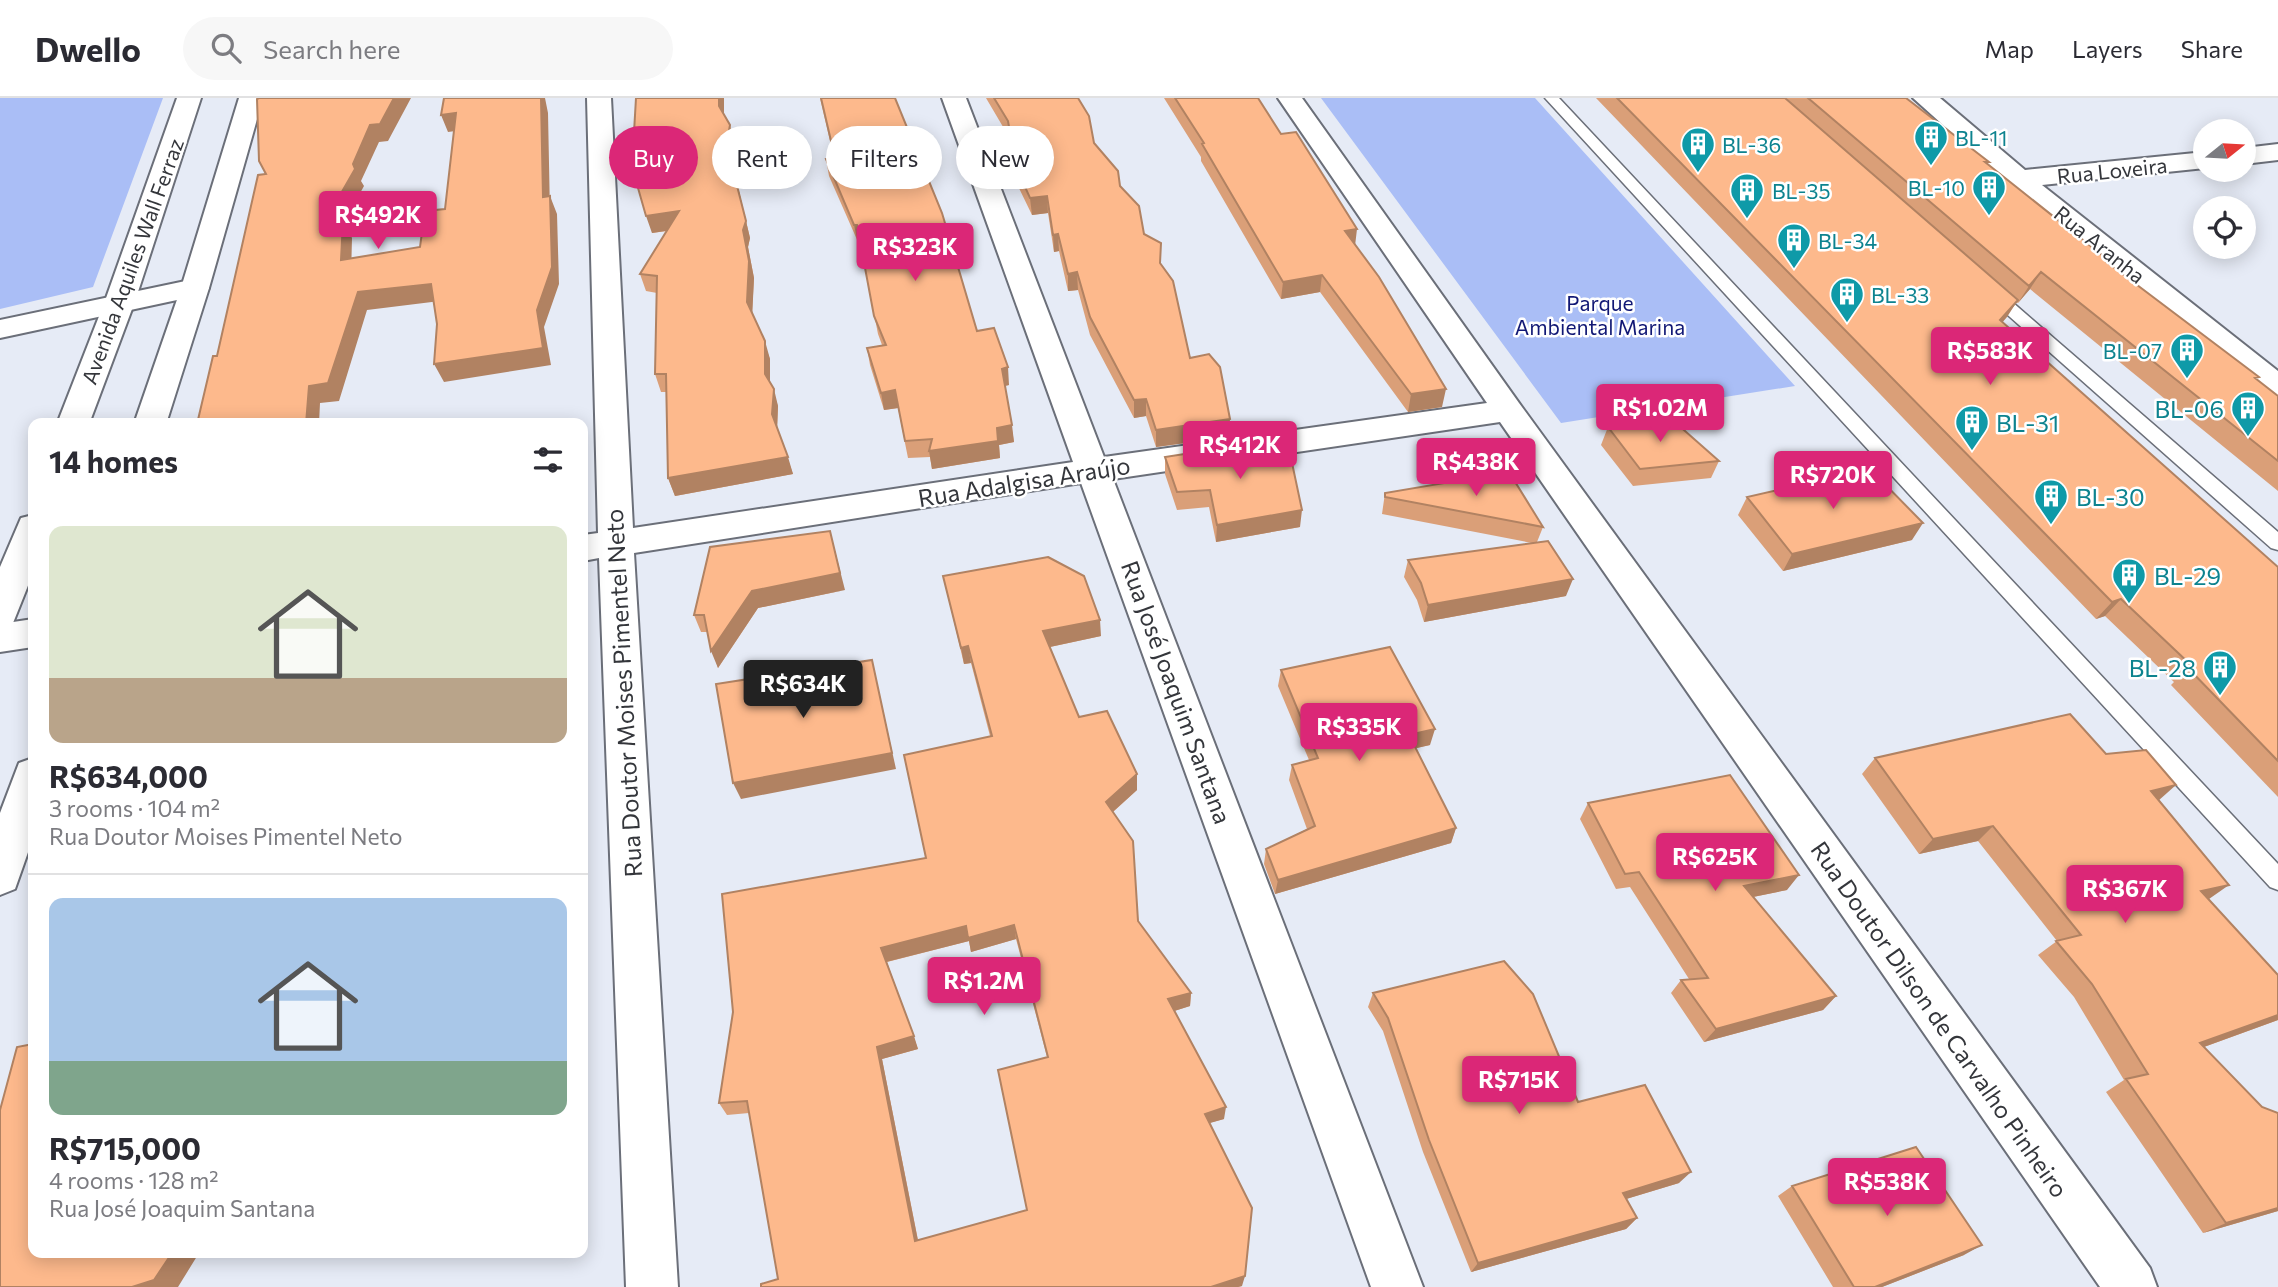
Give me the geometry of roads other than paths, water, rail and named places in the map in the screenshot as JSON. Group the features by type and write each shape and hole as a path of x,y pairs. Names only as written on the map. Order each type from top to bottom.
{"street":[{"name":"Avenida Aquiles Wall Ferraz","path":"75,418 120,301 189,98"},
{"path":"152,418 195,288 251,98"},
{"name":"Rua Doutor Moises Pimentel Neto","path":"599,98 599,546 652,1287"},
{"name":"Rua José Joaquim Santana","path":"954,98 1397,1287"},
{"name":"Rua Doutor Dilson de Carvalho Pinheiro","path":"1290,98 1507,410 2131,1287"},
{"name":"Rua Aranha","path":"1925,98 2019,179 2278,387"},
{"path":"2256,155 2278,152"},
{"name":"Rua Loveira","path":"2019,179 2193,161"},
{"path":"0,328 120,301 195,288"},
{"name":"Rua Adalgisa Araújo","path":"599,546 1507,410"},
{"path":"0,613 28,540"},
{"path":"0,638 28,635"},
{"path":"0,876 28,790"}],"lane":[{"path":"1552,98 2278,880"},
{"path":"1975,278 2278,543"}],"place":[{"name":"BL-11","path":"1931,167"},
{"name":"BL-36","path":"1698,174"},
{"name":"BL-10","path":"1989,217"},
{"name":"BL-35","path":"1747,220"},
{"name":"BL-34","path":"1794,270"},
{"name":"BL-33","path":"1847,324"},
{"name":"BL-07","path":"2187,380"},
{"name":"BL-06","path":"2248,438"},
{"name":"BL-31","path":"1972,452"},
{"name":"BL-30","path":"2051,526"},
{"name":"BL-29","path":"2129,605"},
{"name":"BL-28","path":"2220,697"}],"park label":[{"name":"Parque Ambiental Marina","path":"1600,314"}]}
